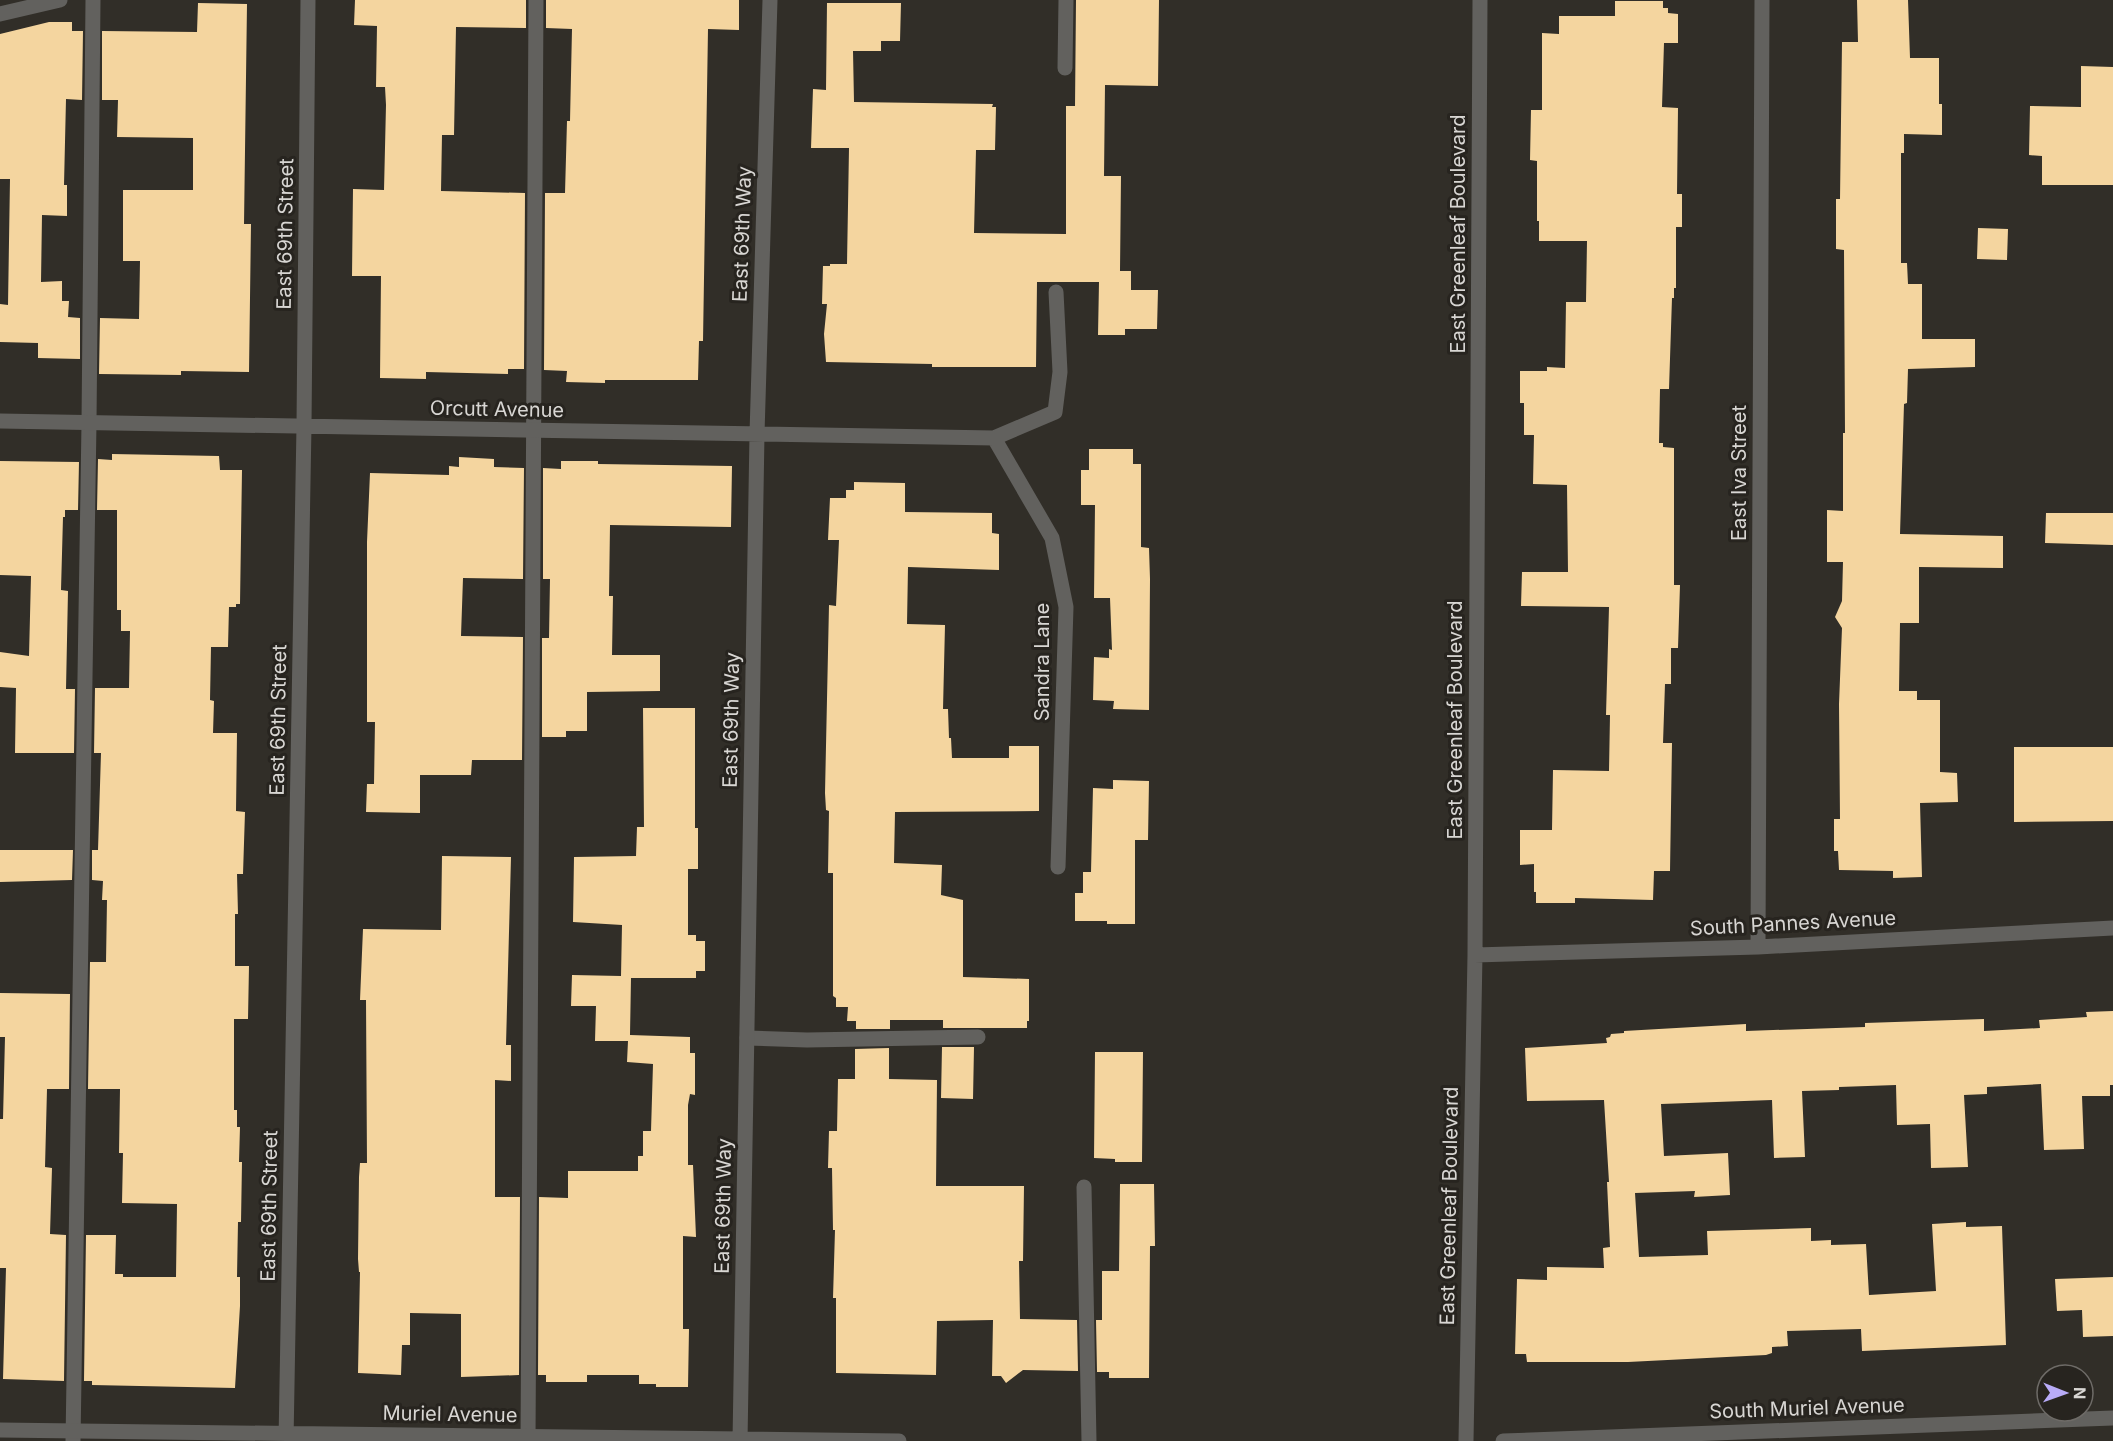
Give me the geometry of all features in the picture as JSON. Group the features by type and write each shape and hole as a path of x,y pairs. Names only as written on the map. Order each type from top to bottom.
{"street":[{"path":"0,14 60,0"},
{"path":"73,1436 93,0"},
{"name":"East 69th Street","path":"286,1437 304,426 308,0"},
{"path":"528,1439 536,0"},
{"name":"East 69th Way","path":"740,1440 757,434 770,0"},
{"path":"1065,68 1066,0"},
{"name":"East Greenleaf Boulevard","path":"1466,1441 1475,955 1480,0"},
{"name":"East Iva Street","path":"1758,947 1762,0"},
{"path":"994,438 1055,412 1060,372 1056,292"},
{"name":"Orcutt Avenue","path":"0,421 994,438"},
{"name":"Sandra Lane","path":"994,438 1052,538 1066,607 1058,867"},
{"name":"South Pannes Avenue","path":"1475,955 1758,947 2113,928"},
{"path":"747,1038 807,1040 978,1037"},
{"path":"1084,1186 1089,1441"},
{"name":"South Muriel Avenue","path":"1503,1441 2113,1418"},
{"name":"Muriel Avenue","path":"0,1430 73,1436 899,1441"}],"building":[{"path":"355,0 526,0 526,28 456,27 454,135 442,135 441,191 525,193 524,369 508,369 508,374 426,372 426,379 380,378 381,276 352,276 353,189 384,190 385,87 376,87 377,26 354,25"},
{"path":"546,0 739,0 739,30 708,29 703,341 699,341 698,380 566,382 567,371 544,370 545,193 565,193 567,121 570,121 572,29 546,28"},
{"path":"1076,0 1159,0 1158,86 1105,85 1104,176 1121,176 1120,271 1131,271 1131,290 1158,290 1157,329 1125,329 1125,335 1098,335 1099,282 1037,282 1036,367 932,367 932,364 826,362 824,334 827,304 822,304 823,266 847,264 849,148 811,148 813,89 826,90 827,3 901,3 900,41 881,41 881,51 853,51 854,102 993,104 992,107 996,107 995,150 976,150 974,233 1066,234 1066,106 1075,106"},
{"path":"1857,0 1908,0 1910,58 1939,58 1942,135 1904,134 1904,153 1901,153 1901,263 1907,263 1908,284 1922,284 1922,339 1975,339 1975,367 1908,369 1907,403 1904,404 1900,534 2003,536 2003,568 1919,567 1919,623 1900,623 1899,691 1917,691 1917,700 1940,700 1940,772 1957,773 1958,802 1920,803 1922,877 1893,878 1893,871 1839,870 1838,851 1834,851 1834,819 1840,819 1839,704 1842,628 1835,617 1842,601 1843,562 1827,562 1827,510 1843,511 1844,250 1836,249 1836,199 1840,199 1842,42 1858,42"},
{"path":"1615,1 1663,1 1663,8 1668,8 1668,13 1678,14 1678,43 1664,43 1662,107 1678,108 1677,194 1682,194 1682,227 1676,227 1676,288 1674,288 1674,298 1672,298 1669,389 1660,389 1659,443 1663,443 1663,447 1674,448 1674,585 1680,585 1678,648 1671,648 1671,684 1665,684 1663,743 1672,743 1670,871 1654,871 1653,900 1575,898 1575,903 1536,903 1534,864 1520,865 1520,830 1552,830 1553,770 1609,771 1610,715 1606,715 1609,607 1521,606 1522,572 1568,572 1567,485 1533,484 1534,435 1524,435 1524,403 1520,403 1520,371 1547,371 1547,367 1565,368 1566,302 1586,302 1587,241 1539,241 1537,161 1530,160 1531,110 1542,110 1542,33 1559,34 1559,16 1615,16"},
{"path":"198,3 247,4 244,224 251,224 249,372 181,371 181,375 99,374 100,318 139,319 140,261 123,261 123,190 193,190 193,138 117,137 118,100 102,100 102,31 197,32"},
{"path":"49,22 72,22 72,31 83,31 82,100 66,99 64,185 67,185 67,216 42,215 41,282 62,281 62,301 69,301 68,317 80,318 80,359 38,358 38,343 0,342 0,304 8,305 10,179 0,179 0,34"},
{"path":"2081,66 2113,67 2113,185 2042,185 2042,156 2029,155 2030,106 2081,107"},
{"path":"1978,228 2008,229 2007,260 1977,259"},
{"path":"1089,449 1133,449 1133,464 1141,464 1141,547 1149,548 1149,710 1113,709 1114,701 1093,700 1094,657 1109,658 1109,649 1112,650 1110,598 1094,598 1095,505 1081,505 1081,470 1089,470"},
{"path":"112,454 219,456 220,470 242,470 240,604 236,604 236,607 229,607 228,647 211,647 210,700 214,701 213,733 237,733 236,811 245,812 243,874 237,874 238,914 235,914 235,966 249,966 248,1019 234,1019 234,1110 237,1110 237,1127 240,1127 239,1162 242,1162 237,1277 240,1277 240,1306 235,1388 92,1385 92,1381 84,1381 86,1235 116,1235 115,1274 123,1274 123,1277 176,1277 177,1204 122,1203 123,1153 119,1153 120,1089 88,1089 90,962 106,962 107,900 102,900 103,881 92,880 92,850 98,850 101,753 94,753 95,688 129,688 130,631 121,631 121,610 117,610 117,510 97,510 98,459 112,460"},
{"path":"459,457 494,459 494,467 524,468 523,579 463,578 461,636 523,637 522,760 472,760 471,775 420,775 420,813 366,812 367,784 374,784 375,722 367,722 367,542 370,473 449,475 449,466 459,467"},
{"path":"0,461 79,462 78,510 65,510 65,517 63,517 61,590 68,591 66,689 75,689 74,753 15,753 16,688 0,687 0,652 29,656 31,576 0,575"},
{"path":"561,461 598,461 598,464 732,466 731,527 610,525 609,596 613,596 612,655 660,655 660,691 587,692 587,731 566,731 566,737 542,737 542,638 549,638 550,579 543,579 543,468 561,469"},
{"path":"854,482 905,483 905,512 992,513 992,533 999,534 999,570 908,567 907,624 945,625 943,709 948,709 952,758 1009,758 1009,746 1039,746 1039,811 895,812 894,863 942,865 941,895 963,900 963,977 1029,979 1027,1028 943,1028 943,1020 890,1020 890,1029 856,1029 856,1021 847,1021 848,1007 836,1007 836,998 833,996 833,873 828,873 829,811 826,810 825,793 829,605 836,606 839,540 828,540 830,498 846,498 846,490 854,490"},
{"path":"2046,513 2113,513 2113,545 2045,543"},
{"path":"643,708 695,708 695,828 698,828 698,869 688,869 688,935 696,935 696,941 705,941 705,971 696,971 696,978 631,978 630,1035 690,1037 690,1053 695,1053 695,1095 690,1094 688,1105 688,1165 693,1165 696,1237 683,1236 683,1329 689,1329 688,1387 656,1387 656,1384 639,1384 639,1375 587,1375 587,1382 546,1382 546,1375 538,1375 539,1197 568,1198 568,1171 638,1171 638,1156 643,1156 643,1131 651,1131 653,1064 627,1062 628,1041 595,1041 596,1006 571,1006 572,975 621,976 622,925 573,922 574,857 636,856 637,827 644,827"},
{"path":"2014,747 2113,747 2113,821 2014,822"},
{"path":"1113,780 1149,781 1148,840 1135,840 1135,924 1075,921 1075,893 1083,893 1083,872 1091,872 1093,788 1113,789"},
{"path":"0,850 73,850 72,880 0,882"},
{"path":"442,856 511,857 506,1045 511,1045 511,1081 495,1080 495,1197 520,1197 519,1375 461,1377 461,1314 410,1313 410,1345 402,1345 401,1375 358,1373 359,1177 360,1163 367,1163 366,1000 360,1000 363,929 441,930"},
{"path":"0,993 70,994 69,1089 47,1089 45,1167 52,1168 50,1234 66,1235 64,1381 3,1379 6,1268 0,1268 0,1119 3,1119 5,1037 0,1037"},
{"path":"2113,1011 2113,1085 2110,1085 2110,1096 2082,1096 2084,1149 2044,1150 2041,1084 1987,1087 1987,1094 1964,1095 1968,1167 1931,1168 1930,1124 1897,1125 1896,1085 1802,1091 1805,1157 1774,1158 1772,1100 1661,1104 1664,1156 1728,1153 1730,1195 1694,1197 1695,1191 1635,1193 1639,1257 1708,1255 1707,1231 1811,1228 1811,1241 1831,1240 1831,1245 1866,1244 1869,1295 1936,1291 1932,1224 1966,1222 1966,1227 2002,1226 2006,1345 1862,1351 1861,1329 1787,1331 1788,1346 1772,1347 1772,1353 1766,1355 1628,1362 1527,1362 1526,1354 1515,1354 1517,1279 1547,1280 1547,1267 1604,1268 1603,1248 1610,1247 1604,1100 1527,1101 1525,1048 1607,1043 1606,1038 1611,1034 1624,1033 1624,1031 1746,1024 1746,1031 1865,1027 1865,1023 1984,1019 1984,1031 2040,1028 2039,1020 2087,1017 2086,1012"},
{"path":"942,1047 974,1047 973,1099 941,1098"},
{"path":"889,1048 889,1079 937,1080 936,1186 1024,1186 1023,1261 1019,1261 1020,1319 1077,1320 1078,1371 1023,1370 1006,1383 1001,1376 992,1376 993,1320 937,1321 936,1375 836,1373 836,1298 833,1298 835,1230 833,1230 832,1168 828,1168 829,1131 837,1131 838,1079 855,1079 855,1049"},
{"path":"1095,1052 1143,1052 1142,1162 1115,1162 1115,1159 1094,1158"},
{"path":"1120,1184 1154,1184 1155,1246 1150,1246 1149,1378 1109,1378 1109,1372 1097,1372 1096,1320 1102,1320 1102,1271 1119,1271"},
{"path":"2113,1277 2113,1336 2083,1337 2082,1310 2057,1311 2055,1279"}]}
